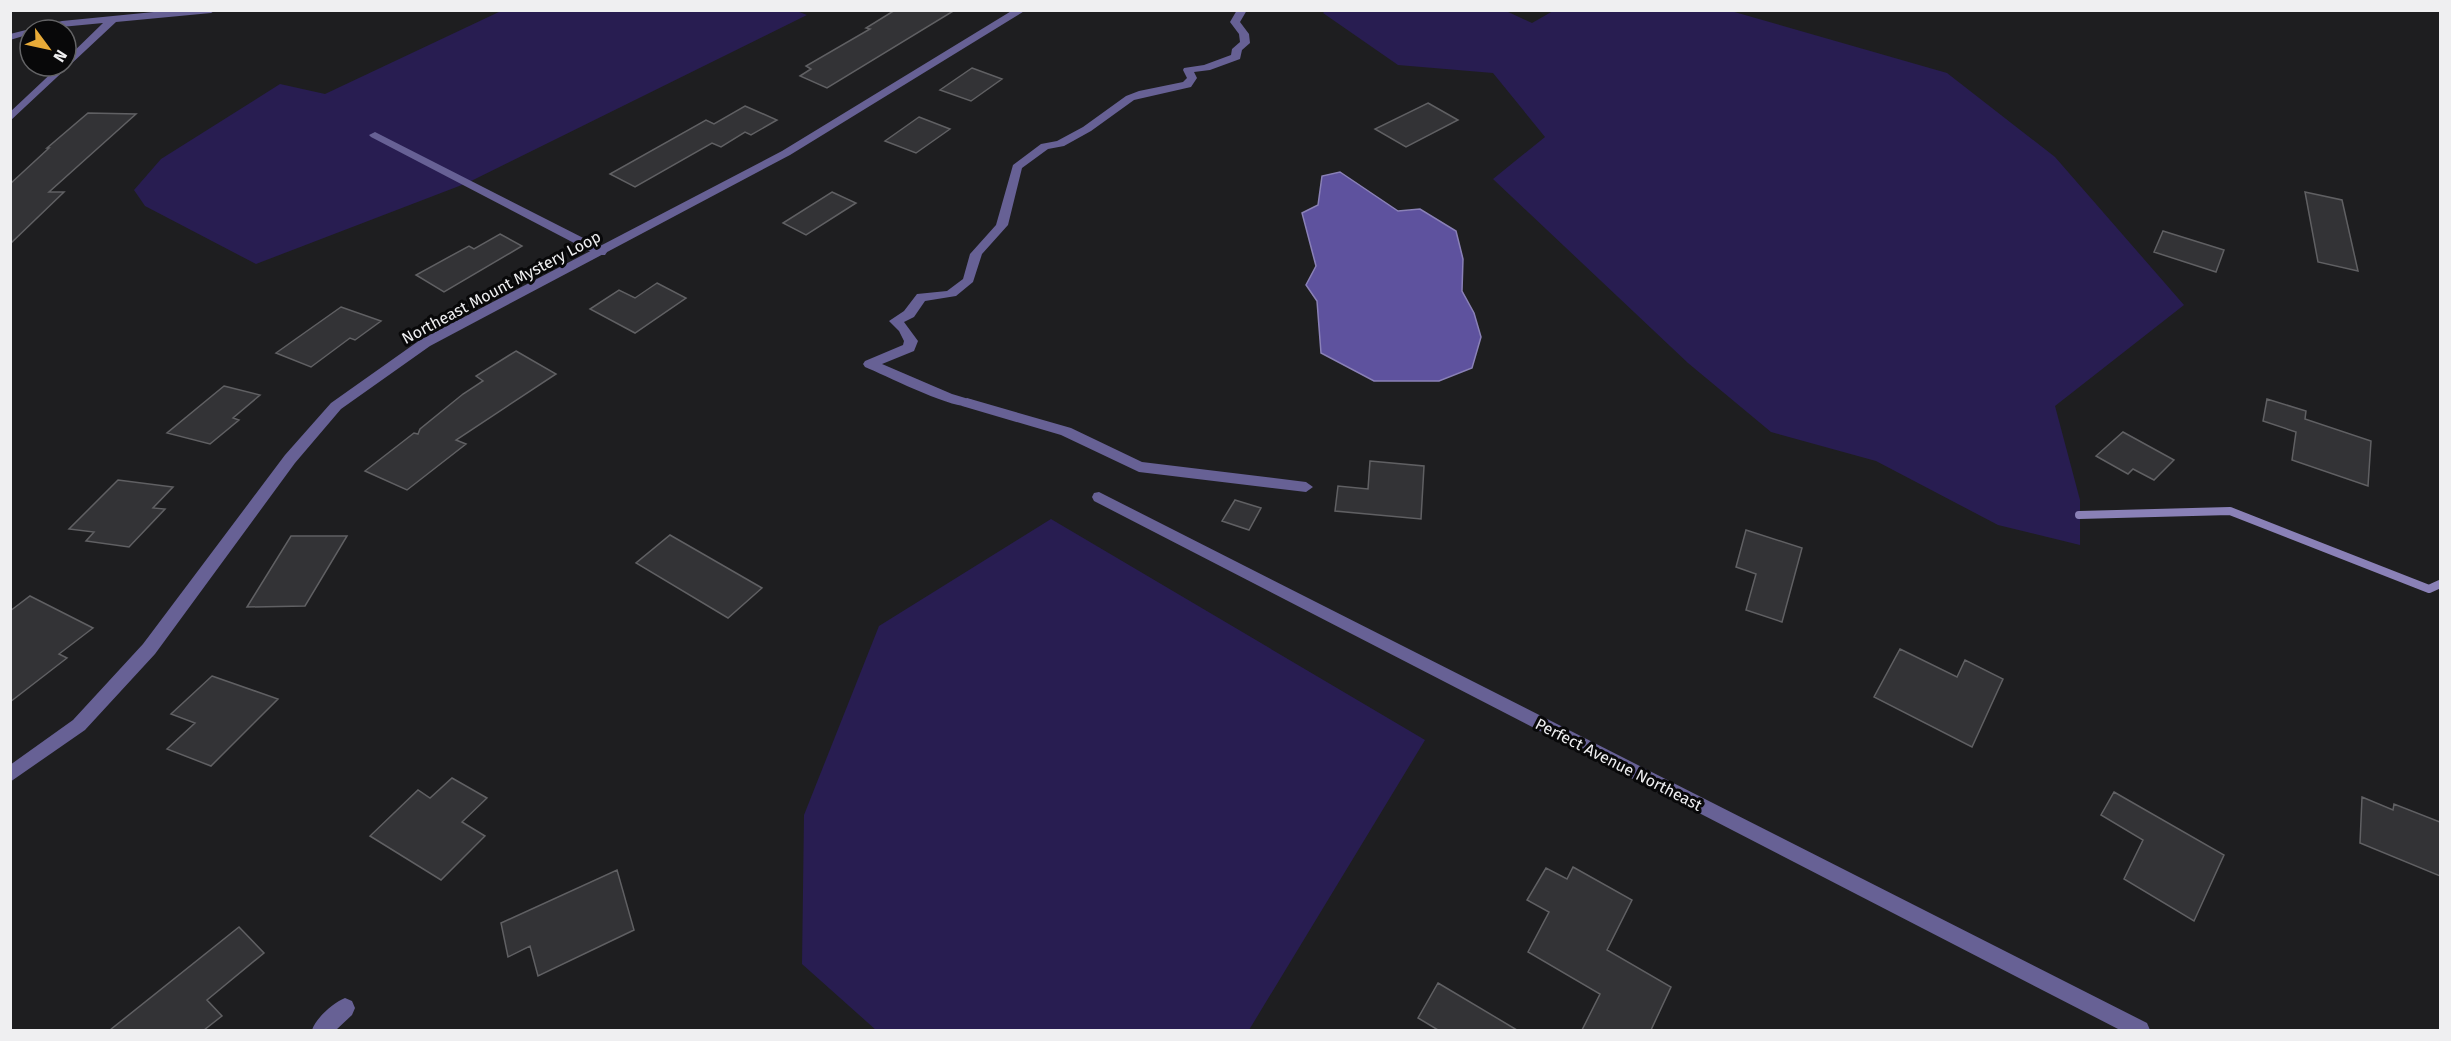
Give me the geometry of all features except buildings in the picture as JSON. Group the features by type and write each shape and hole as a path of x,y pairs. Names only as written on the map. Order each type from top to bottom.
{"street":[{"path":"78,23 211,10"},
{"name":"Northeast Mount Mystery Loop","path":"10,775 79,725 149,649 290,459 336,406 425,343 786,153 1021,10"},
{"path":"1242,10 1235,22 1244,34 1245,42 1236,49 1236,57 1206,68 1188,70 1192,78 1187,85 1139,94 1130,98 1087,129 1060,144 1045,146 1017,167 1012,193 999,230 984,242 973,258 972,273 960,289 942,298 921,297 909,314 895,321 904,328 911,341 909,348 870,364 947,397 1066,431 1139,467 1306,487"},
{"path":"78,53 112,20"},
{"path":"10,118 52,78"},
{"path":"375,135 601,252"},
{"name":"Perfect Avenue Northeast","path":"1099,497 2140,1030"},
{"path":"322,1030 345,1008"}],"shaded area":[{"path":"794,10 807,15 467,183 256,264 145,206 134,190 161,159 280,84 325,94 501,11"},
{"path":"1326,10 1506,11 1532,23 1553,11 1731,11 1947,73 2055,157 2184,305 2055,406 2080,500 2080,545 1998,525 1876,461 1771,432 1688,363 1493,179 1545,137 1493,73 1398,65 1323,13"},
{"path":"1340,172 1398,211 1420,209 1456,231 1463,259 1462,291 1474,313 1481,337 1472,368 1439,381 1374,381 1321,353 1317,301 1306,285 1316,266 1302,213 1318,205 1322,176"},
{"path":"1051,519 1425,740 1249,1030 876,1030 802,964 804,815 879,626"}],"waterway":[{"path":"2079,515 2230,511 2429,589 2440,584"}]}
